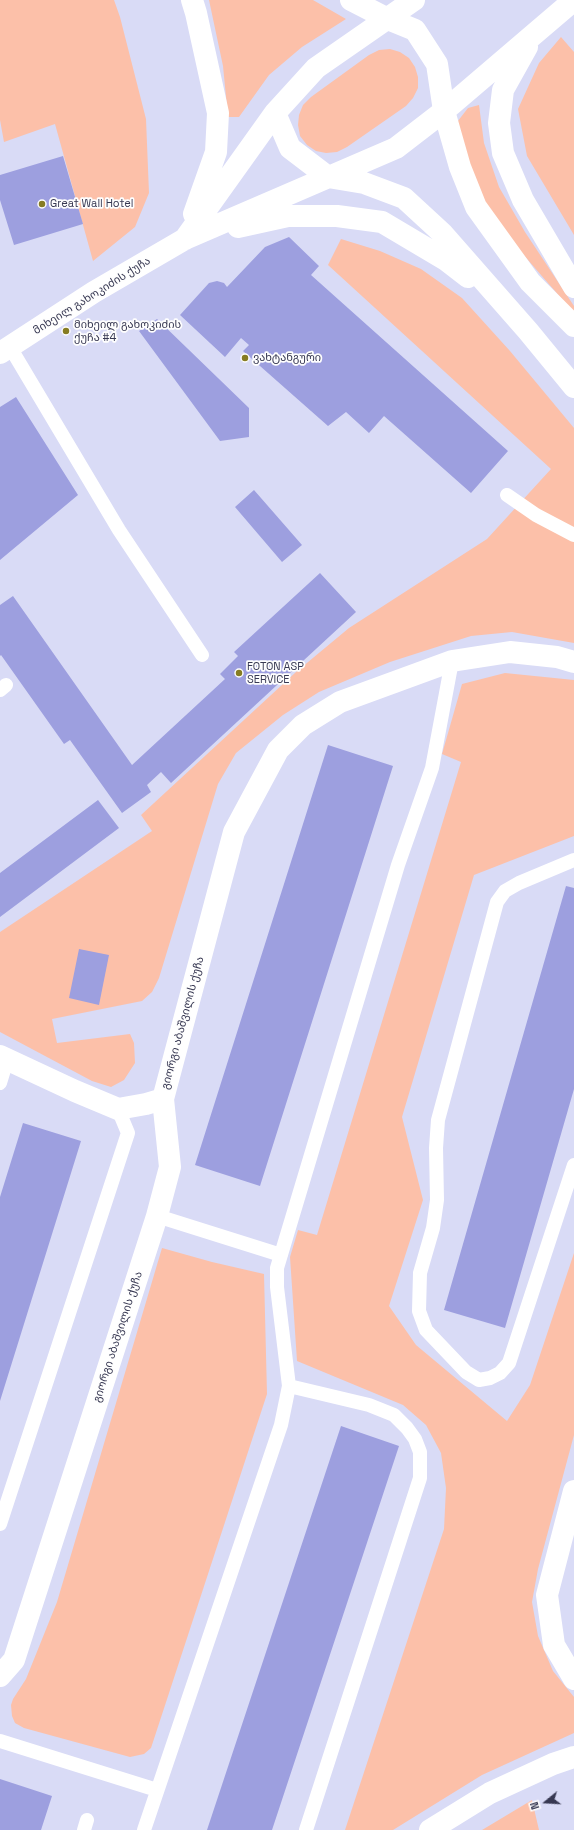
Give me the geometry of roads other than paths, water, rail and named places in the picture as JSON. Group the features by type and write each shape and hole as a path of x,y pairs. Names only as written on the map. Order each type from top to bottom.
{"main road":[{"path":"185,239 216,152 218,113 192,0"},
{"path":"351,0 388,19 415,30 437,64 444,111 460,167 476,207 530,282 574,326"},
{"path":"185,239 275,113 316,68 414,0"},
{"path":"185,239 396,148 444,111 574,0"},
{"path":"533,35 504,90 499,123 503,153 523,200 574,287"},
{"path":"275,113 290,148 328,178 364,183 404,198 442,233 574,386"},
{"path":"185,239 288,216 337,216 382,222 446,260 506,308"},
{"name":"მიხეილ გახოკიძის ქუჩა","path":"5,350 94,292 185,239"},
{"name":"გიორგი აბაშვილის ქუჩა","path":"0,1676 14,1660 157,1216 170,1167 163,1099 234,832 278,750 303,725 340,702 452,661 510,652 557,657 574,662"},
{"path":"4,1058 118,1109 163,1099"},
{"path":"574,1491 547,1596 554,1645 574,1679"},
{"path":"430,1830 490,1793 553,1764 574,1758"}],"lane":[{"path":"5,350 119,530 202,655"},
{"path":"507,495 536,515 574,535"},
{"path":"144,1830 281,1425 289,1386 277,1288 277,1268 398,865 432,768 452,661"},
{"path":"574,860 505,890 497,902 438,1120 436,1148 437,1200 433,1228 420,1273 419,1311 426,1330 466,1372 479,1380 490,1378 500,1373 509,1363 574,1165"},
{"path":"0,1083 4,1058"},
{"path":"0,1524 128,1133 118,1109"},
{"path":"157,1216 281,1255"},
{"path":"289,1386 368,1404 394,1416 408,1428 415,1439 420,1452 420,1478 306,1830"},
{"path":"0,1741 157,1790"}],"place":[{"name":"Great Wall Hotel","path":"42,204"},
{"name":"მიხეილ გახოკიძის ქუჩა #4","path":"66,331"},
{"name":"ვახტანგური","path":"245,358"},
{"name":"FOTON ASP SERVICE","path":"239,673"}]}
